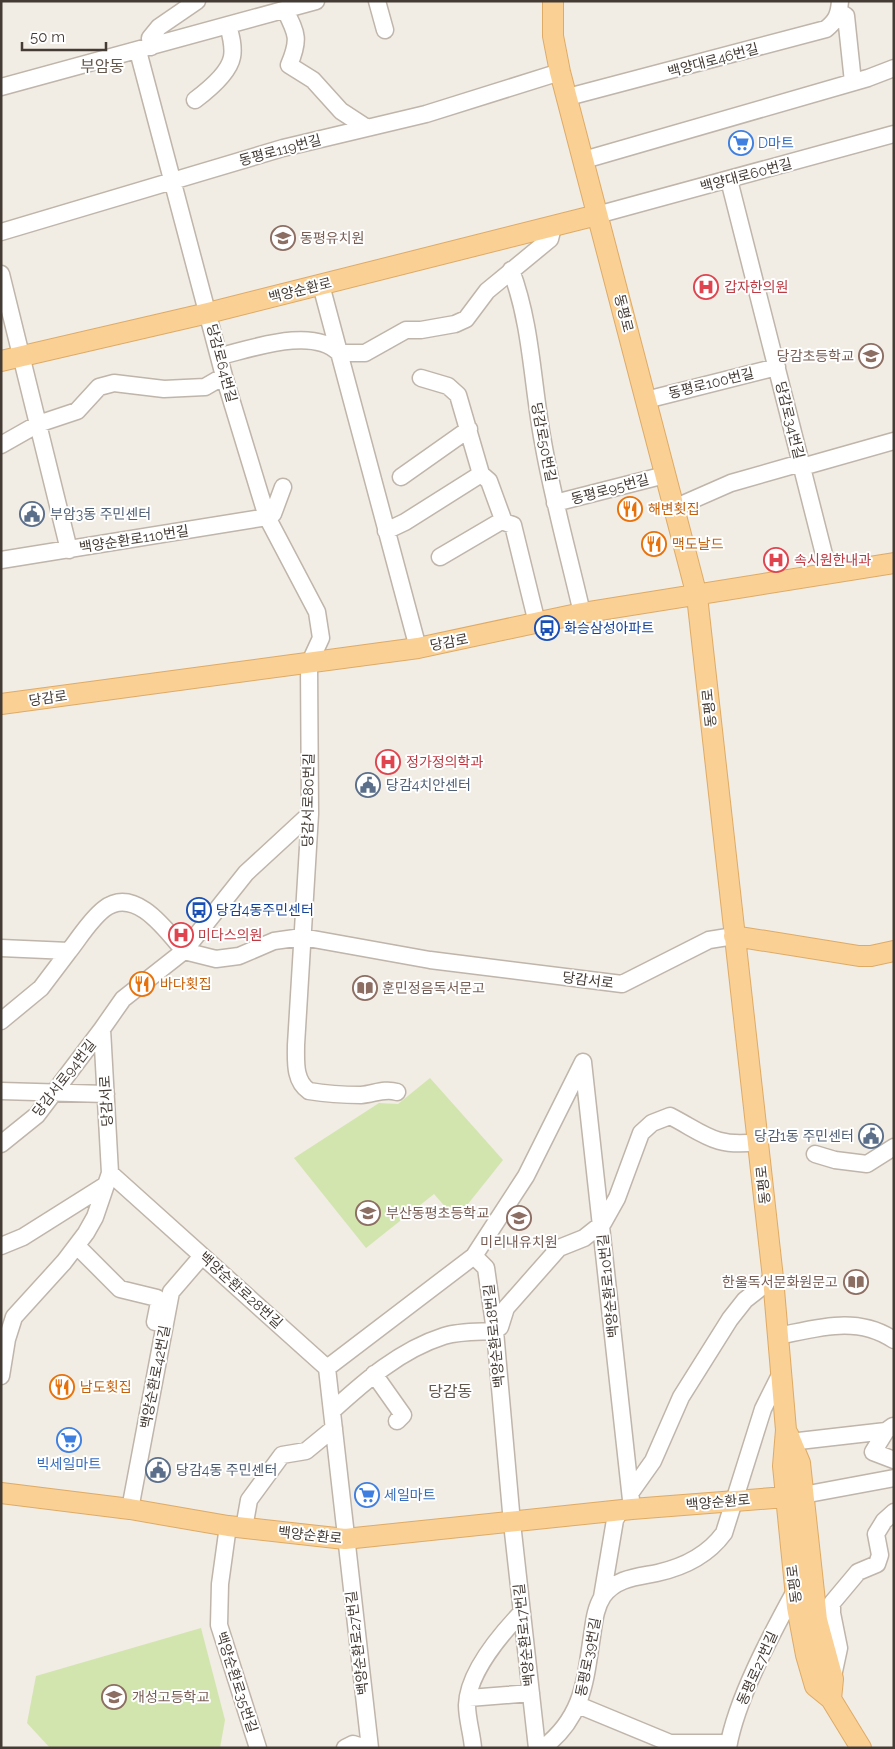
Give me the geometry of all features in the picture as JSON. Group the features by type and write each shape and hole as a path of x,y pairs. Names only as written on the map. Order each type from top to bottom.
{"main road":[{"name":"동평로","path":"553,1 553,36 560,72 697,596 773,1278 788,1436 783,1466 794,1496 817,1620 833,1679 831,1699"},
{"name":"백양순환로","path":"1,361 208,313 597,215"},
{"name":"당감로","path":"1,704 418,648 582,613 894,563"},
{"name":"당감서로","path":"734,936 859,956 872,956 894,951"},
{"name":"백양순환로","path":"1,1493 130,1509 236,1527 345,1539 512,1523 628,1504 794,1496"},
{"name":"동평로","path":"794,1496 795,1591 806,1655 815,1686 831,1699 861,1748"}],"street":[{"path":"144,49 159,27 197,1"},
{"path":"1,87 316,1"},
{"path":"377,1 385,30"},
{"path":"840,6 846,16 853,82"},
{"name":"백양대로46번길","path":"568,97 826,29 835,21 840,6"},
{"path":"286,10 298,35 296,49 289,65 313,80 341,111 368,128"},
{"path":"195,100 205,92 232,59 232,42 228,26"},
{"name":"당감로64번길","path":"144,49 174,181 224,376 267,517 320,620 321,638 309,664"},
{"path":"584,160 853,82 894,68"},
{"name":"동평로119번길","path":"1,232 283,148 426,114 560,72"},
{"name":"백양대로60번길","path":"597,215 894,134"},
{"name":"당감로34번길","path":"729,180 829,574"},
{"path":"220,356 293,340 313,341 333,347 339,353 365,353 406,330 429,329 466,319 487,291 550,239 554,226"},
{"name":"당감로50번길","path":"511,270 527,322 534,366 534,390 555,503 582,613"},
{"path":"1,274 23,356 69,550"},
{"path":"321,284 418,648"},
{"name":"동평로100번길","path":"646,400 777,366"},
{"path":"1,445 38,424 77,411 99,386 114,383 164,389 205,387 224,376"},
{"path":"421,378 448,386 458,395 481,474 488,481 503,520 513,525 537,623"},
{"path":"401,477 469,429"},
{"path":"674,508 731,483 894,441"},
{"path":"386,531 405,522 481,474"},
{"name":"동평로95번길","path":"555,503 665,475"},
{"path":"267,517 272,514 283,487"},
{"name":"백양순환로110번길","path":"1,560 267,517"},
{"path":"440,557 503,520"},
{"name":"당감서로80번길","path":"302,937 310,814 309,664"},
{"path":"102,1029 123,999 184,951 246,873 310,814"},
{"path":"1,1021 41,988 104,909 121,903 130,904 149,913 184,951"},
{"name":"당감서로","path":"184,951 216,959 239,956 274,942 302,937 430,960 622,984 709,940 734,936"},
{"path":"302,937 296,1045 297,1075 301,1083 309,1091 333,1094 364,1095 385,1090 397,1092"},
{"path":"1,948 69,951"},
{"name":"당감서로","path":"1,1376 7,1339 14,1317 78,1246 95,1216 107,1179 106,1094 102,1029"},
{"name":"당감서로94번길","path":"1,1144 37,1114 102,1029"},
{"name":"백양순환로10번길","path":"474,1256 526,1176 583,1062 628,1504"},
{"path":"1,1091 106,1094"},
{"path":"236,1527 249,1500 282,1455 306,1451 374,1374 421,1346 445,1335 494,1331 500,1327 506,1308 559,1248 584,1238 601,1225 617,1198 641,1133 652,1122 670,1116 713,1141 738,1145 758,1142"},
{"path":"815,1154 835,1160 867,1164 894,1147"},
{"path":"1,1246 23,1236 107,1179"},
{"name":"백양순환로28번길","path":"107,1179 202,1256 327,1368"},
{"path":"78,1246 120,1289 157,1298 159,1302 145,1375"},
{"name":"백양순환로42번길","path":"130,1509 171,1292 202,1256"},
{"path":"345,1539 327,1368 474,1256"},
{"name":"백양순환로18번길","path":"474,1256 486,1268 494,1331 512,1523"},
{"path":"602,1597 615,1520 628,1504 653,1461 682,1397 730,1320 745,1300 773,1278"},
{"path":"778,1336 842,1324 868,1328 894,1340"},
{"path":"602,1597 609,1589 630,1577 674,1568 700,1557 724,1533 763,1409 781,1373"},
{"path":"374,1374 403,1415 397,1421"},
{"path":"788,1436 890,1428"},
{"path":"890,1428 873,1452 894,1460"},
{"path":"794,1496 894,1478"},
{"path":"833,1679 839,1648 832,1613 832,1603 858,1572 877,1564 880,1555 876,1534 884,1520 894,1512"},
{"name":"백양순환로17번길","path":"512,1523 537,1748"},
{"name":"백양순환로35번길","path":"236,1527 220,1584 219,1625 258,1748"},
{"name":"백양순환로27번길","path":"345,1539 368,1748"},
{"name":"동평로27번길","path":"728,1748 732,1726 774,1630 795,1591"},
{"name":"동평로39번길","path":"543,1748 563,1728 578,1704 584,1686 594,1618 602,1597"},
{"path":"474,1748 467,1705 469,1698 486,1656 500,1635 522,1612"},
{"path":"469,1698 531,1693"},
{"path":"578,1704 670,1743 721,1743 724,1748"},
{"path":"345,1748 353,1744 368,1748"}],"green space":[{"path":"430,1078 503,1160 456,1219 434,1194 366,1248 294,1158 379,1103 398,1104"},
{"name":"개성고등학교","path":"201,1628 225,1720 220,1748 50,1748 27,1723 36,1676"}],"place":[{"name":"D마트","path":"741,143"},
{"name":"동평유치원","path":"283,238"},
{"name":"갑자한의원","path":"706,287"},
{"name":"당감초등학교","path":"871,356"},
{"name":"해변횟집","path":"630,509"},
{"name":"부암3동 주민센터","path":"32,514"},
{"name":"맥도날드","path":"654,544"},
{"name":"속시원한내과","path":"776,560"},
{"name":"화승삼성아파트","path":"547,628"},
{"name":"정가정의학과","path":"388,762"},
{"name":"당감4치안센터","path":"368,785"},
{"name":"당감4동주민센터","path":"199,910"},
{"name":"미다스의원","path":"181,935"},
{"name":"바다횟집","path":"142,984"},
{"name":"훈민정음독서문고","path":"365,988"},
{"name":"당감1동 주민센터","path":"871,1136"},
{"name":"부산동평초등학교","path":"368,1213"},
{"name":"미리내유치원","path":"519,1218"},
{"name":"한울독서문화원문고","path":"856,1282"},
{"name":"남도횟집","path":"62,1387"},
{"name":"빅세일마트","path":"69,1440"},
{"name":"당감4동 주민센터","path":"158,1470"},
{"name":"세일마트","path":"367,1495"},
{"name":"개성고등학교","path":"114,1697"}],"district":[{"name":"부암동","path":"102,66"},
{"name":"당감동","path":"450,1391"}]}
